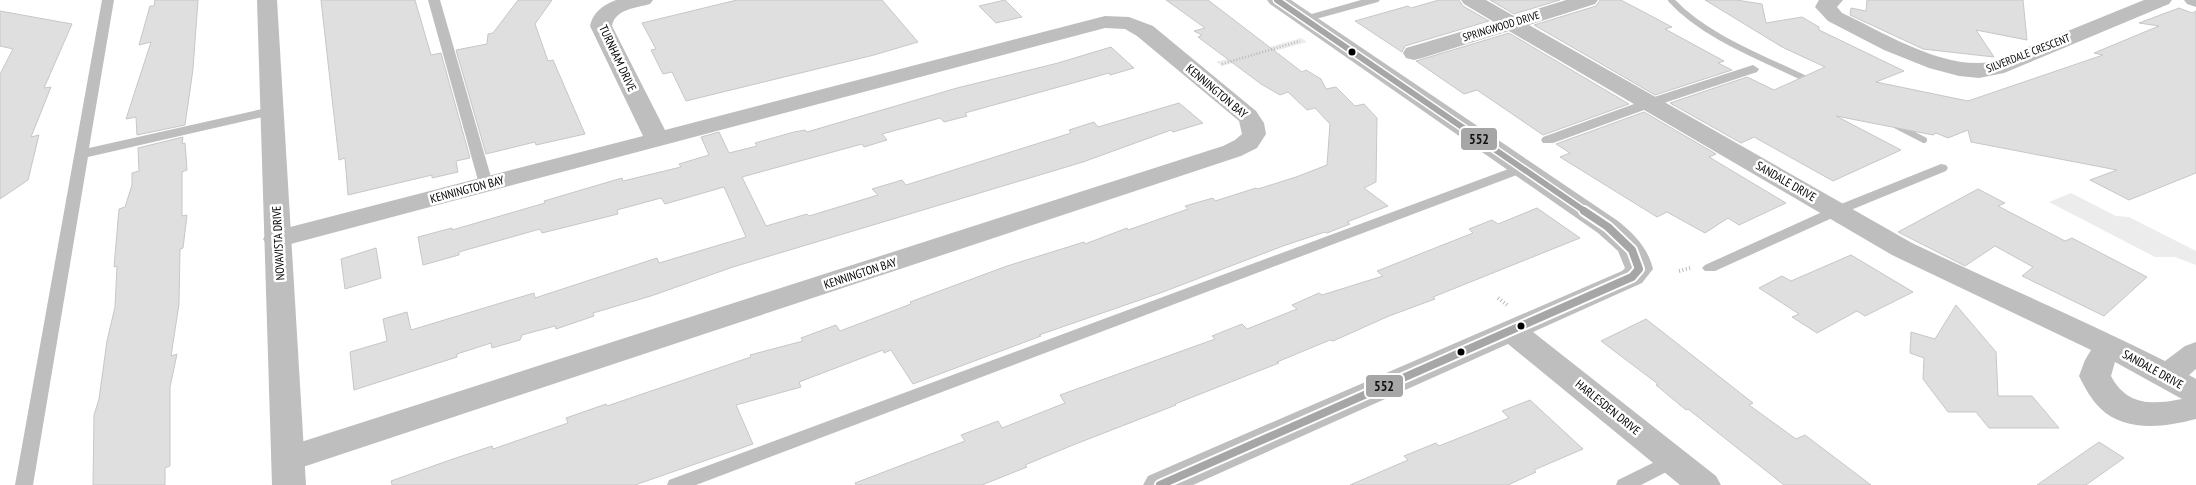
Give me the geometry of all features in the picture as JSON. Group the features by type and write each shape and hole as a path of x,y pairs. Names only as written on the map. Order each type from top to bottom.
{"street":[{"name":"NOVAVISTA DRIVE","path":"267,0 289,472"},
{"name":"TURNHAM DRIVE","path":"643,0 625,4 606,13 601,20 601,26 657,139"},
{"path":"1178,482 1632,277 1639,269 1637,258 1627,243 1608,227 1522,168 1304,30 1277,0"},
{"name":"SANDALE DRIVE","path":"1471,0 1902,249 1947,272 2109,345 2196,393"},
{"name":"SPRINGWOOD DRIVE","path":"1414,53 1588,0"},
{"name":"SILVERDALE CRESCENT","path":"1833,0 1825,5 1825,8 1835,17 1925,58 1952,67 1980,71 1996,68 2162,0"},
{"name":"KENNINGTON BAY","path":"278,239 1105,22 1121,22 1139,26 1253,122 1255,130 1252,139 1246,144 1203,160 289,472"},
{"name":"HARLESDEN DRIVE","path":"1512,330 1704,485"},
{"name":"SANDALE DRIVE","path":"2109,345 2100,360 2095,376 2106,397 2115,404 2149,416 2169,415 2196,407"},
{"path":"2167,376 2196,353"}],"lane":[{"path":"24,485 108,0"},
{"path":"434,0 486,184"},
{"path":"1304,30 1374,0"},
{"path":"1548,140 1650,103 1753,69"},
{"path":"81,154 271,111"},
{"path":"676,485 1522,168"},
{"path":"1710,268 1836,211 1941,168"},
{"path":"1625,485 1673,460"}],"path":[{"path":"1195,72 1304,30"},
{"path":"1679,271 1684,269"}],"shaded area":[{"path":"1301,38 1307,42 1222,66 1216,62"},
{"path":"2071,193 2116,216 2129,217 2196,251 2196,265 2175,257 2155,257 2049,202"}],"building":[{"path":"155,0 198,0 193,69 185,125 137,135 136,117 126,119 151,42 139,45 150,6 154,6"},
{"path":"321,0 415,0 431,55 441,53 470,158 456,161 458,172 432,178 432,175 348,195 345,158 339,160"},
{"path":"518,0 552,0 535,24 548,61 553,60 585,134 536,145 535,142 486,154 456,50 487,44 488,34 493,33"},
{"path":"737,0 882,0 918,42 874,55 686,101 672,72 663,74 651,50 656,49 642,23"},
{"path":"1005,0 1022,17 996,23 979,6"},
{"path":"1166,0 1208,0 1302,72 1306,70 1321,79 1326,89 1336,87 1355,106 1364,104 1377,118 1376,182 1364,188 1388,206 1347,222 1350,224 1327,233 1325,232 1283,246 1163,292 1039,335 1041,336 913,384 891,350 884,353 883,350 799,382 801,387 736,405 753,444 635,485 392,485 391,481 450,460 492,446 493,449 568,423 566,418 606,404 607,406 751,357 750,355 803,341 801,338 836,325 840,331 911,304 910,302 1007,266 1084,242 1085,244 1127,228 1128,230 1188,209 1185,206 1213,198 1215,201 1256,188 1258,189 1327,165 1330,124 1315,108 1307,110 1288,92 1280,95 1261,84 1198,37 1202,35 1194,31 1205,28"},
{"path":"1439,0 1459,0 1463,6 1489,21 1405,46 1402,52 1355,21 1408,6 1411,8"},
{"path":"1490,0 1560,0 1514,14"},
{"path":"1600,0 1621,0 1672,27 1665,29 1724,61 1718,63 1732,70 1655,95 1534,25 1596,6"},
{"path":"1705,0 1736,0 1762,4 1766,23 1802,17 1819,27 1819,30 1904,71 1876,82 1968,101 2103,55 2094,53 2159,26 2139,23 2179,8 2192,13 2196,11 2196,173 2129,200 2090,180 2117,170 1971,142 1968,130 1948,138 1936,133 1933,135 1836,116 1901,150 1833,181 1754,137 1741,143 1670,103 1747,77 1774,90 1825,67 1782,47"},
{"path":"1867,0 2023,0 2027,40 1976,30 1994,57 1923,49 1850,15 1851,8 1866,11"},
{"path":"0,11 72,24 44,88 51,87 31,137 39,135 28,180 0,199 0,74 13,49 0,46"},
{"path":"1509,33 1629,104 1543,135 1477,90 1464,94 1416,61"},
{"path":"1111,47 1134,68 1110,75 1109,73 965,113 967,116 944,122 940,118 882,134 887,140 864,147 862,144 742,177 766,226 807,214 809,216 878,195 872,189 902,180 906,185 1071,133 1069,130 1094,122 1098,127 1179,103 1203,123 1173,132 1171,130 1083,162 733,267 651,296 593,313 594,316 556,329 555,326 522,335 520,340 492,348 491,343 457,354 457,357 354,390 350,352 387,341 383,319 407,312 411,330 534,293 535,298 657,258 659,263 746,237 724,187 665,204 661,198 617,210 618,214 542,233 540,229 459,252 459,255 423,265 418,237 452,228 452,230 622,178 623,181 681,167 679,164 709,155 701,137 719,132 729,153 757,146 755,143 794,132 805,130 807,132 957,88 1058,63"},
{"path":"1644,112 1716,154 1709,157 1786,203 1739,225 1728,218 1705,233 1667,212 1657,217 1560,157 1570,153 1556,144"},
{"path":"183,137 182,144 185,143 187,170 182,172 182,216 187,215 183,248 180,249 179,304 171,356 177,354 170,387 170,466 165,468 165,485 93,485 94,415 99,399 107,341 115,307 117,266 114,267 119,209 125,207 132,185 132,173 139,171 138,148"},
{"path":"1978,189 2005,203 1998,206 2065,241 2072,238 2147,277 2104,316 2022,276 2033,267 1995,246 1965,266 1898,232"},
{"path":"1537,208 1580,238 1433,297 1435,299 1389,316 1333,341 1330,340 1277,362 1279,363 1073,445 1025,465 1027,467 982,485 856,485 855,483 965,441 961,435 998,421 1002,428 1065,403 1060,395 1215,339 1212,336 1242,324 1247,329 1297,309 1292,305 1319,293 1322,295 1383,276 1377,271 1473,233 1469,229 1492,220 1498,224"},
{"path":"376,248 381,278 345,289 341,259"},
{"path":"1851,255 1913,292 1865,316 1857,311 1817,333 1792,317 1799,314 1759,288 1782,276 1791,281"},
{"path":"1956,305 1996,352 1998,396 2032,396 2059,428 1989,428 1976,412 1948,412 1923,379 1924,358 1910,353 1911,332 1935,339"},
{"path":"1646,319 1753,403 1749,405 1796,439 1805,435 1871,485 1784,485 1688,409 1686,410 1656,385 1658,384 1601,341"},
{"path":"1530,400 1583,449 1534,470 1536,472 1508,485 1350,485 1408,460 1404,456 1436,443 1439,446 1509,418 1502,411"},
{"path":"2099,442 2124,458 2086,485 2037,485"}],"waterway":[{"path":"1671,0 1701,26 1719,37 1812,82"},
{"path":"1895,125 1924,140"}],"transit line":[{"name":"552","path":"1160,485 1632,277 1639,269 1632,250 1608,227 1277,0"}]}
